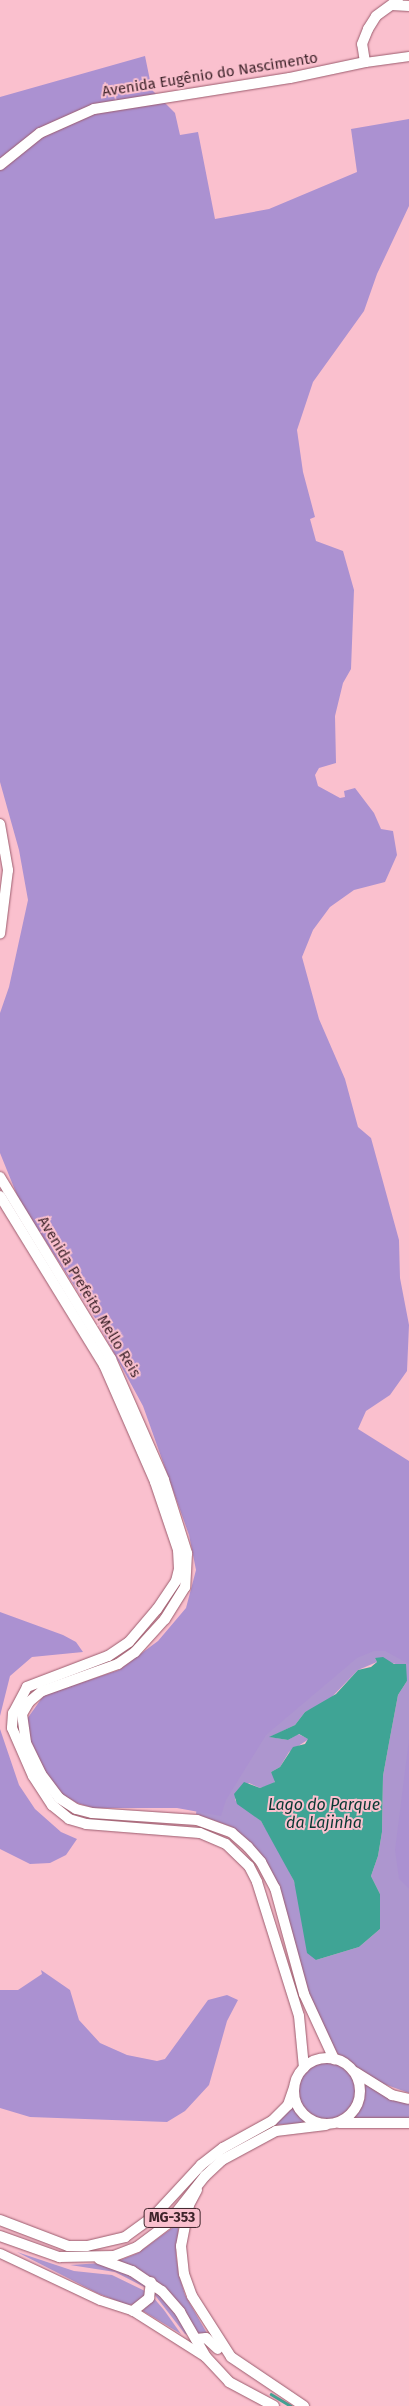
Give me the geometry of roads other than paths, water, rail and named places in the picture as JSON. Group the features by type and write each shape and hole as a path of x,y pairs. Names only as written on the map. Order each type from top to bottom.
{"main road":[{"path":"365,62 362,44 376,16 395,2 409,6"},
{"name":"Avenida Eugênio do Nascimento","path":"0,165 40,133 94,109 290,78 365,62"},
{"path":"0,824 8,870 0,934"},
{"name":"Avenida Prefeito Mello Reis","path":"0,1177 111,1359 154,1453 188,1553 185,1587 165,1619 135,1652 118,1664 42,1691 29,1702 22,1714 26,1743 42,1774 59,1798 76,1809 92,1813 197,1820 232,1833 248,1847 261,1862 274,1888 304,1994 334,2059"},
{"name":"Avenida Prefeito Mello Reis","path":"0,1196 104,1365 155,1482 178,1550 179,1569 176,1581 157,1609 129,1642 108,1656 27,1687 13,1713 12,1728 33,1776 52,1805 69,1818 86,1824 200,1833 226,1844 249,1866 257,1882 299,2016 304,2068"},
{"path":"304,2068 318,2060 334,2059 392,2095 409,2099"},
{"name":"MG-353","path":"0,2220 68,2246 87,2246 125,2237 153,2217 201,2165 223,2148 272,2121 288,2105 304,2068"},
{"path":"338,2123 348,2118 359,2100 359,2084 352,2070"},
{"path":"294,2088 294,2097 302,2113 317,2123 326,2125"},
{"name":"MG-353","path":"0,2236 59,2257 99,2259 137,2247 154,2234 183,2205 205,2176 222,2160 276,2131 338,2123 409,2123"},
{"path":"205,2176 189,2205 181,2246 184,2274 199,2310 231,2357 304,2406"},
{"path":"99,2259 132,2271 151,2282 180,2312 206,2357 237,2388 274,2406"},
{"path":"133,2311 149,2298 151,2282"},
{"path":"196,2339 212,2341 237,2368 254,2377 261,2377"}],"street":[{"name":"Avenida Eugênio do Nascimento","path":"365,62 409,56"},
{"path":"0,2253 100,2300 133,2311 182,2340 206,2357"},
{"path":"182,2340 196,2339"}],"water":[{"name":"Lago do Parque da Lajinha","path":"383,1657 394,1664 406,1664 407,1681 398,1695 389,1743 383,1776 382,1832 378,1856 371,1876 380,1894 380,1929 359,1947 316,1960 307,1953 294,1881 261,1821 237,1804 234,1794 244,1782 260,1788 275,1782 271,1772 280,1767 293,1747 305,1744 308,1739 299,1734 288,1740 269,1737 295,1725 305,1712 336,1694 358,1670 371,1667 377,1662 375,1658"}],"waterway":[{"path":"271,2394 291,2406"}]}
